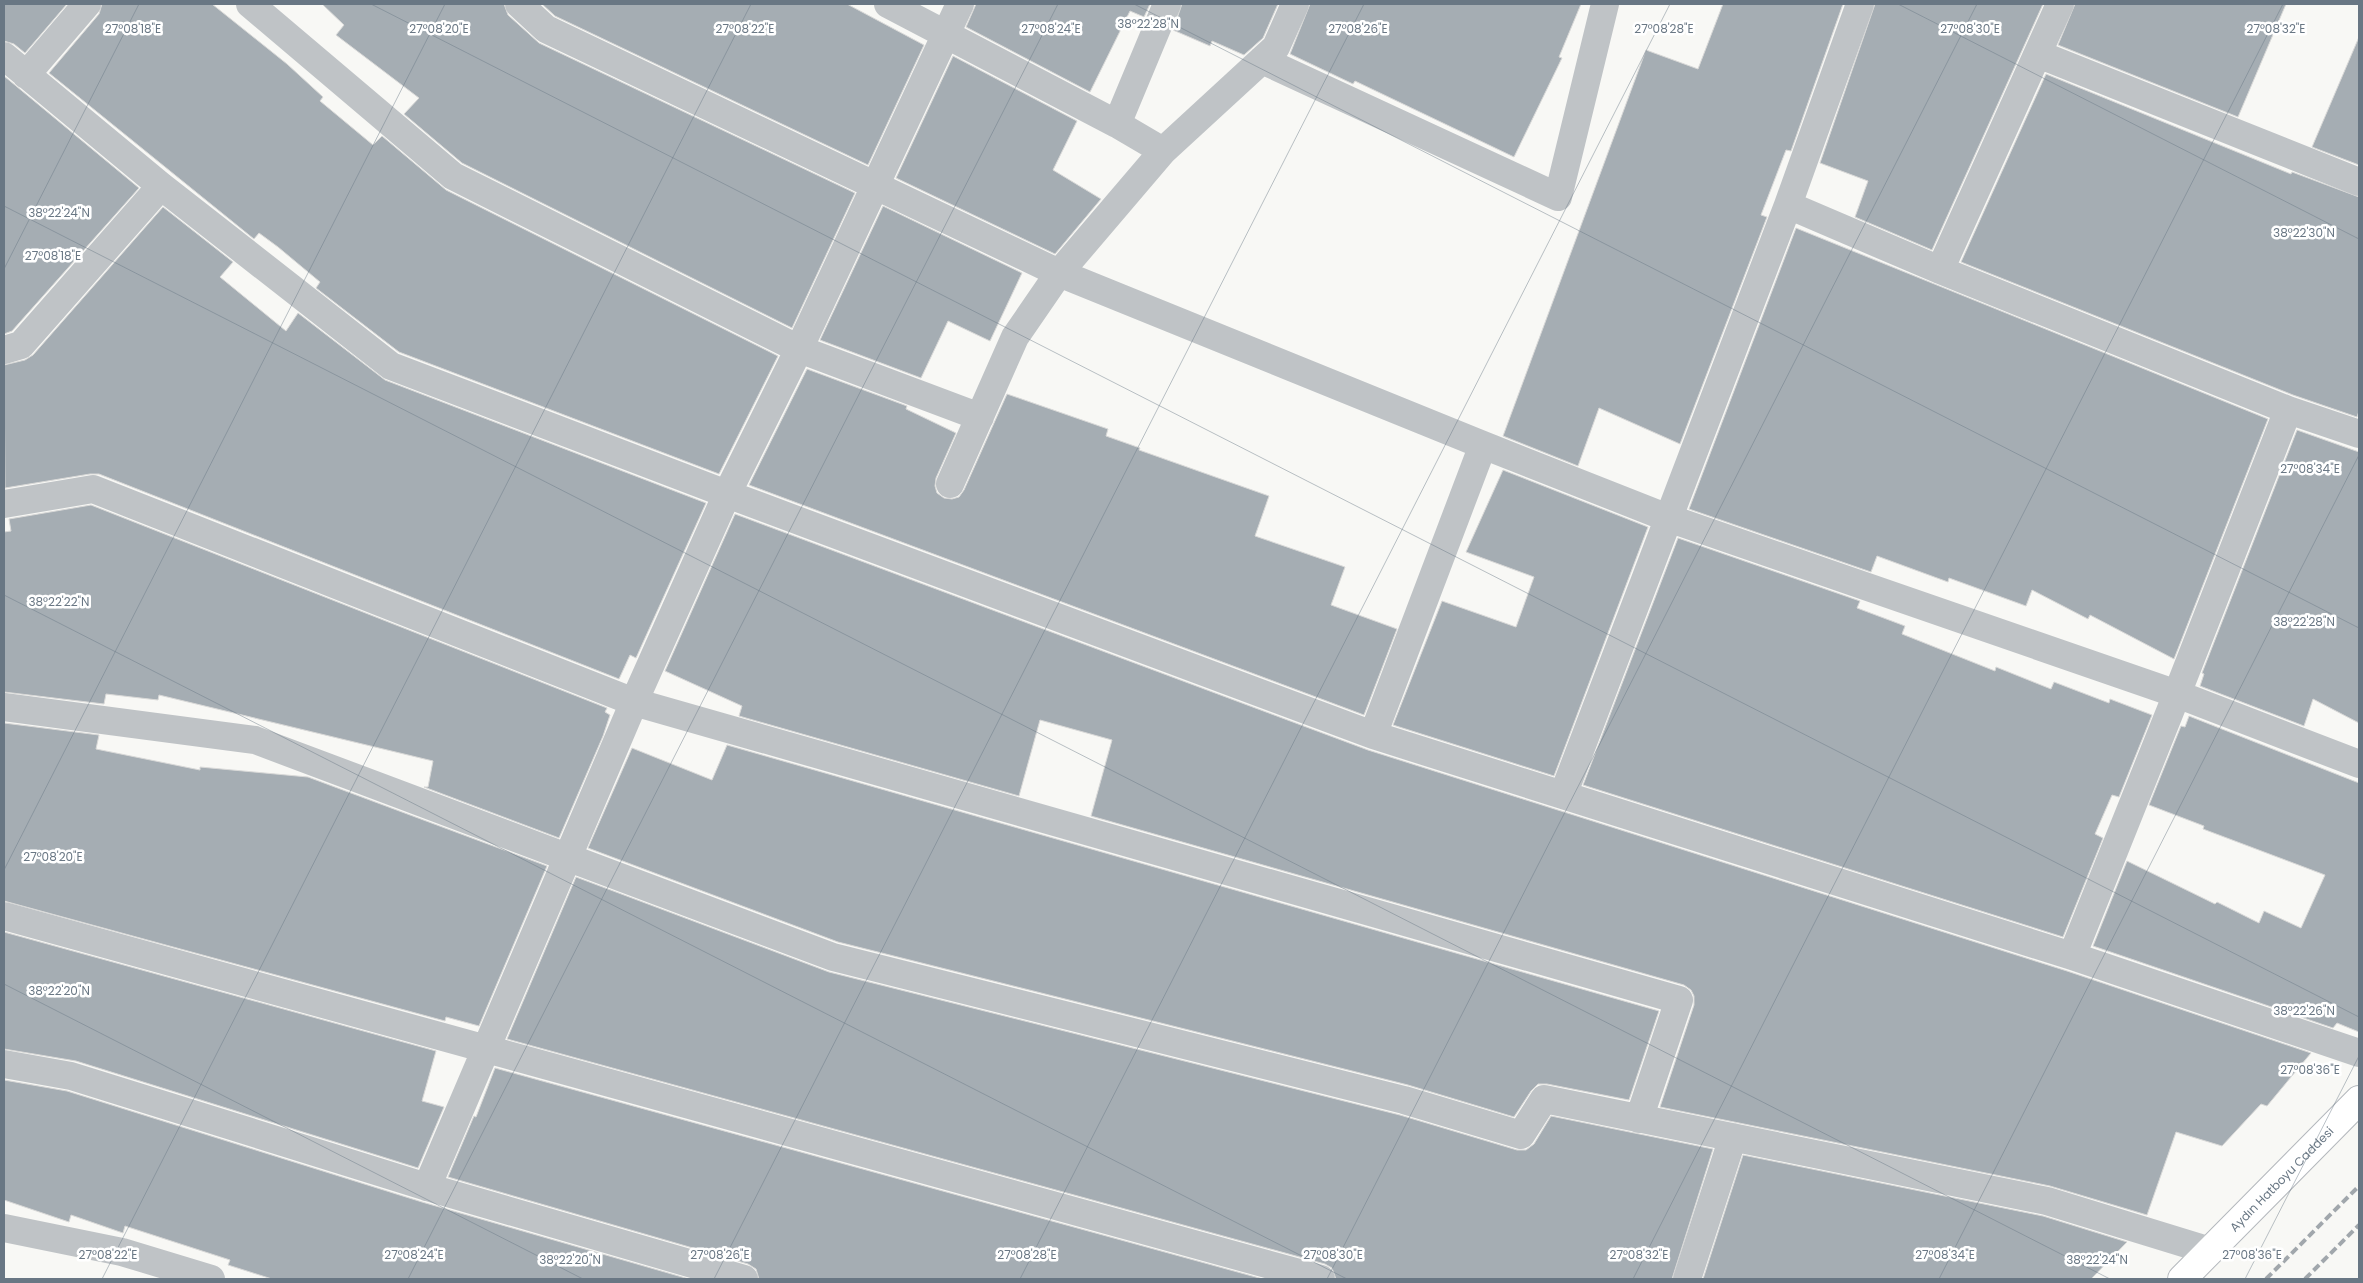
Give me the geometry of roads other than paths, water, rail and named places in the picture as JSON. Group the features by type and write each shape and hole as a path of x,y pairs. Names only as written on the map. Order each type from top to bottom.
{"main road":[{"name":"Aydın Hatboyu Caddesi","path":"2182,1279 2359,1100"}],"street":[{"path":"26,75 87,4"},
{"path":"250,4 453,176 799,349 980,417"},
{"path":"519,4 546,29 874,187 1059,273 1668,518 2177,694 2359,764"},
{"path":"888,4 1117,124 1163,151"},
{"path":"427,1187 634,702 727,494 799,349 960,4"},
{"path":"1117,124 1167,4"},
{"path":"950,484 1015,337 1059,273 1163,151 1276,47 1295,4"},
{"path":"1262,60 1558,197 1605,4"},
{"path":"1563,795 1788,205 1860,4"},
{"path":"1940,270 2060,4"},
{"path":"2038,54 2359,182"},
{"path":"4,56 160,186 391,366 727,494 1373,734 2072,956 2359,1053"},
{"path":"4,350 20,345 160,186"},
{"path":"1788,205 1940,270 2288,410 2359,434"},
{"path":"2072,956 2288,410"},
{"path":"1373,734 1483,445"},
{"path":"4,504 93,489 634,702 1679,1000 1639,1118"},
{"path":"4,708 255,740 834,957 1404,1100 1521,1135 1544,1099 2047,1201 2210,1251"},
{"path":"4,916 1321,1279"},
{"path":"4,1064 71,1076 427,1187 738,1278"},
{"path":"1687,1279 1733,1138"},
{"path":"4,1228 122,1252 212,1279"}],"railway":[{"path":"2266,1279 2359,1186"},
{"path":"2305,1279 2359,1225"}]}
